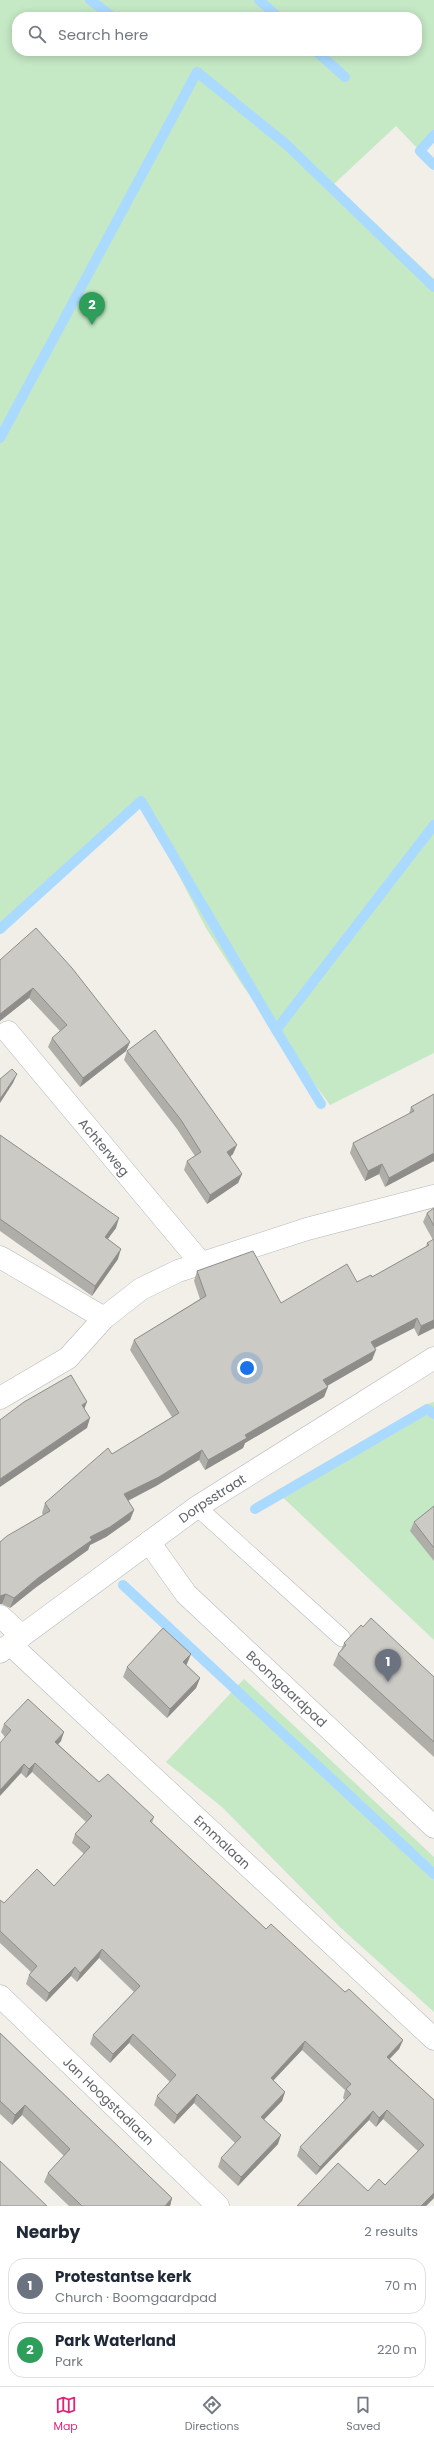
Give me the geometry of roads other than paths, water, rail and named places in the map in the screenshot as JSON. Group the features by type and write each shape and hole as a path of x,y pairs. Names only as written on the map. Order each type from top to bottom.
{"street":[{"name":"Achterweg","path":"8,1032 201,1263"},
{"path":"0,1398 68,1358 104,1318 141,1289 178,1271 307,1229 434,1196"},
{"path":"0,1257 104,1318"},
{"name":"Dorpsstraat","path":"11,1644 197,1507 434,1358"},
{"name":"Boomgaardpad","path":"149,1542 186,1594 434,1827"},
{"name":"Emmalaan","path":"0,1616 11,1644 434,2039"},
{"name":"Jan Hoogstadlaan","path":"0,1996 218,2206"}],"lane":[{"path":"197,1507 342,1638"}],"waterway":[{"path":"90,0 106,12"},
{"path":"259,0 272,12"},
{"path":"322,56 345,77"},
{"path":"0,438 197,72 287,145 434,287"},
{"path":"434,135 420,151 434,165"},
{"path":"0,929 141,801 276,1030 434,825"},
{"path":"276,1030 321,1104"},
{"path":"255,1509 427,1409 434,1414"},
{"path":"123,1585 434,1874"}],"place":[{"name":"Park Waterland","path":"92,325"},
{"name":"Protestantse kerk","path":"388,1682"}]}
